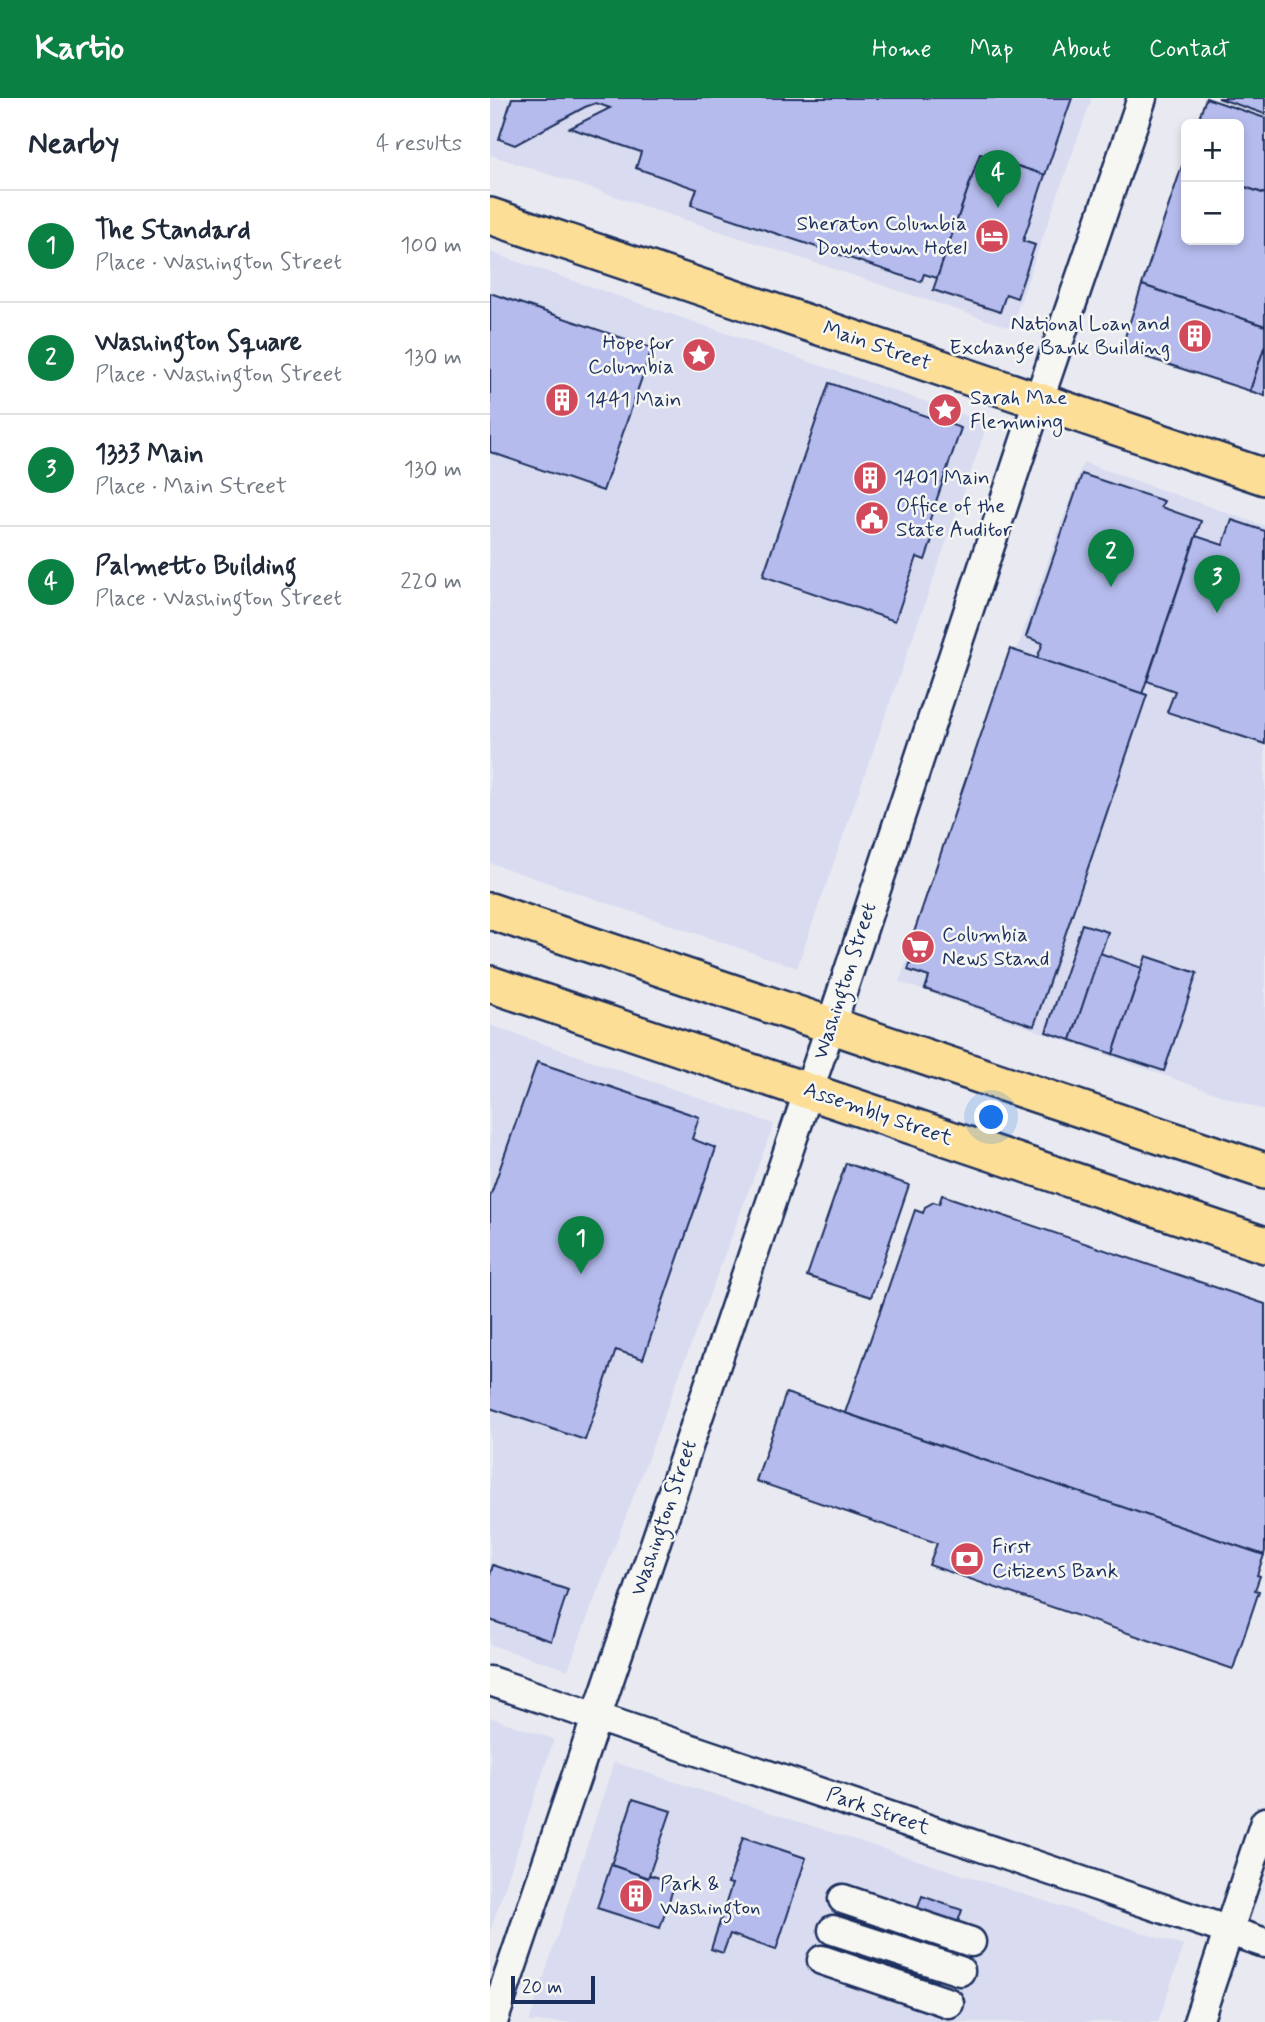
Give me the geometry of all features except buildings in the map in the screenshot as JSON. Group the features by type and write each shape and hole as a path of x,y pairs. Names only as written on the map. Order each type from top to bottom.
{"main road":[{"name":"Main Street","path":"490,191 1042,390 1265,477"},
{"name":"Main Street","path":"490,216 1042,390 1265,452"},
{"path":"490,911 1265,1171"},
{"name":"Assembly Street","path":"490,984 1265,1245"}],"street":[{"name":"Washington Street","path":"493,2022 1142,98"},
{"name":"Park Street","path":"490,1681 1265,1943"},
{"path":"1198,2022 1265,1822"},
{"path":"960,1972 833,1929 960,1972"}],"shaded area":[{"path":"490,98 1092,98 1011,328 490,155"},
{"path":"490,252 988,423 797,968 490,863"},
{"path":"1083,462 1265,526 1265,1111 899,982"},
{"path":"490,1025 774,1124 568,1670 490,1645"},
{"path":"490,1717 554,1739 490,1932"},
{"path":"614,1762 1184,1946 1158,2022 529,2022"}],"place":[{"name":"Palmetto Building","path":"998,208"},
{"name":"Sheraton Columbia Downtown Hotel","path":"992,236"},
{"name":"National Loan and Exchange Bank Building","path":"1195,336"},
{"name":"Hope for Columbia","path":"699,355"},
{"name":"1441 Main","path":"562,400"},
{"name":"Sarah Mae Flemming","path":"945,410"},
{"name":"1401 Main","path":"870,478"},
{"name":"Office of the State Auditor","path":"872,518"},
{"name":"Washington Square","path":"1111,587"},
{"name":"1333 Main","path":"1217,613"},
{"name":"Columbia News Stand","path":"918,947"},
{"name":"The Standard","path":"581,1274"},
{"name":"First Citizens Bank","path":"967,1559"},
{"name":"Park & Washington","path":"636,1896"}]}
